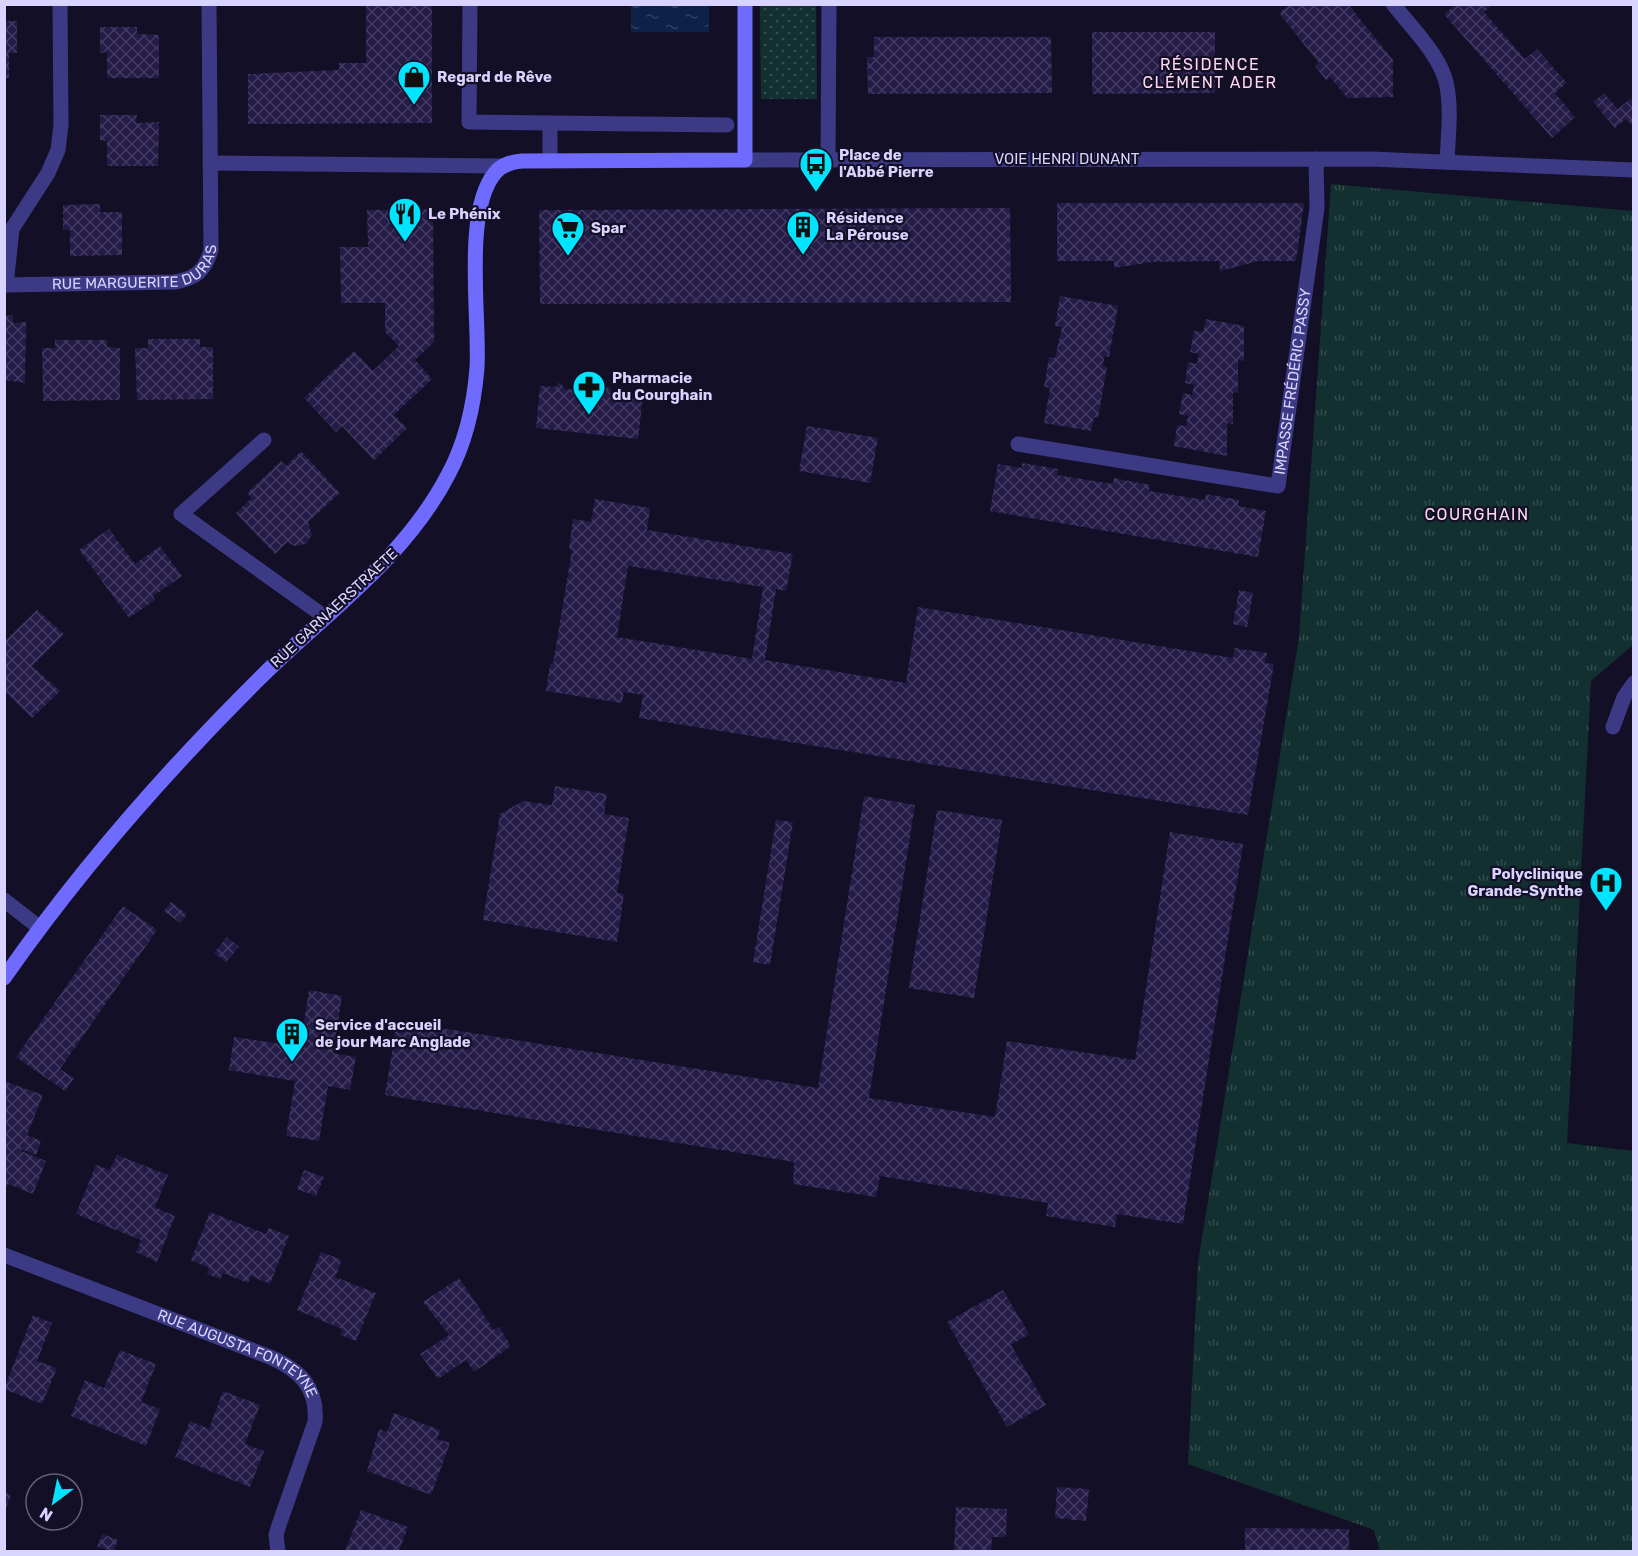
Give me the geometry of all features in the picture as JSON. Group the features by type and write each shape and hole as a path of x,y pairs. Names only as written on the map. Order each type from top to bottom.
{"street":[{"path":"5,285 12,229 48,173 60,140 60,4"},
{"name":"RUE MARGUERITE DURAS","path":"5,285 168,283 196,276 203,269 211,250 209,4"},
{"path":"470,4 469,122 727,125"},
{"path":"745,4 745,160"},
{"path":"828,161 829,4"},
{"path":"1393,4 1443,75 1448,103 1447,162"},
{"path":"550,123 550,160"},
{"name":"VOIE HENRI DUNANT","path":"502,166 516,161 550,160 1316,159 1634,170"},
{"name":"IMPASSE FRÉDÉRIC PASSY","path":"1018,444 1278,486 1317,208 1316,159"},
{"path":"210,163 502,166"},
{"name":"RUE GARNAERSTRAETE","path":"4,978 95,858 167,776 262,676 414,531 436,497 458,454 471,413 477,366 479,212 489,181 502,166"},
{"path":"264,440 182,514 325,618"},
{"path":"1613,727 1624,697 1634,683"},
{"path":"4,900 40,928"},
{"name":"RUE AUGUSTA FONTEYNE","path":"4,1255 270,1358 297,1372 307,1382 316,1407 315,1422 276,1535 278,1551"}],"green space":[{"path":"760,5 816,5 817,99 761,99"},
{"path":"1331,184 1633,211 1633,645 1591,681 1567,1143 1633,1151 1633,1551 1380,1551 1374,1530 1188,1464 1198,1263 1299,637"}],"water":[{"path":"631,5 709,5 709,32 631,32"}],"building":[{"path":"366,4 432,4 432,123 248,124 248,74 339,70 339,63 366,63"},
{"path":"1290,4 1348,4 1393,60 1393,97 1347,98 1330,77 1326,80 1315,66 1319,63 1279,13"},
{"path":"1456,4 1493,4 1484,12 1525,59 1537,49 1567,83 1555,93 1575,117 1552,138 1444,14"},
{"path":"4,21 17,21 17,53 9,53 9,78 4,78"},
{"path":"100,27 137,27 137,34 159,35 159,78 107,78 107,52 100,53"},
{"path":"1092,32 1215,32 1215,93 1092,94"},
{"path":"874,37 1051,37 1052,93 868,94 867,57 874,57"},
{"path":"1604,93 1618,109 1634,96 1634,127 1626,119 1615,128 1593,102"},
{"path":"100,115 137,115 136,123 159,122 158,166 107,166 107,141 100,140"},
{"path":"1057,203 1304,203 1296,261 1258,261 1220,271 1219,261 1152,262 1114,268 1114,261 1057,261"},
{"path":"100,204 100,212 122,212 122,255 70,256 70,230 63,230 63,205"},
{"name":"Résidence La Pérouse","path":"1010,208 1011,302 540,304 539,210"},
{"path":"433,209 434,342 415,360 432,379 394,415 407,428 374,460 342,426 336,432 304,398 354,351 373,371 399,346 385,332 385,303 341,303 340,247 368,247 367,210"},
{"path":"1060,296 1118,306 1109,357 1104,356 1103,366 1107,367 1098,418 1094,417 1091,431 1044,423 1050,388 1044,387 1049,357 1055,358 1062,327 1055,326"},
{"path":"13,315 13,323 26,322 25,383 4,380 4,316"},
{"path":"1206,319 1244,326 1244,361 1238,360 1238,393 1233,392 1233,424 1227,423 1227,456 1174,446 1177,425 1186,426 1188,416 1179,414 1183,393 1192,395 1194,385 1185,383 1188,362 1197,364 1199,354 1190,352 1194,331 1203,332"},
{"path":"148,339 200,339 200,347 213,347 213,399 137,400 135,348 148,348"},
{"path":"55,340 107,340 107,347 120,348 120,400 43,401 42,348 55,348"},
{"name":"Pharmacie du Courghain","path":"560,382 565,389 592,391 592,386 611,388 610,393 643,396 638,439 536,428 540,386 555,387"},
{"path":"807,426 878,438 870,483 799,471"},
{"path":"301,451 340,493 308,522 312,535 306,544 295,546 287,542 275,554 236,513 252,498 247,493 281,461 286,466"},
{"path":"1022,463 1058,469 1057,475 1113,484 1114,478 1150,485 1149,491 1205,500 1206,494 1239,500 1238,506 1266,511 1258,557 990,511 998,464 1022,468"},
{"path":"595,499 650,508 647,530 793,554 786,591 776,589 765,660 906,683 918,607 1233,658 1235,648 1267,653 1265,663 1274,664 1248,815 639,718 643,695 624,692 622,703 546,691 550,664 553,664 572,550 569,549 573,519 591,522","holes":["628,566 763,587 752,659 617,637"]},
{"path":"109,529 135,564 160,546 182,576 153,596 155,600 129,618 79,550"},
{"path":"1239,590 1253,593 1247,627 1233,624"},
{"path":"37,610 64,634 32,666 60,691 32,718 7,693 4,695 4,642"},
{"path":"555,786 607,794 604,814 629,818 617,893 624,894 617,942 483,920 500,814 523,801 552,805"},
{"path":"864,796 915,805 869,1098 995,1117 1007,1041 1135,1060 1170,832 1243,844 1183,1224 1117,1214 1115,1227 1046,1216 1048,1203 880,1176 876,1197 793,1184 794,1162 385,1095 397,1021 818,1088"},
{"path":"937,810 1002,820 974,998 909,988"},
{"path":"776,820 793,822 770,965 753,962"},
{"path":"171,902 187,914 180,923 164,911"},
{"path":"123,906 157,930 60,1069 74,1078 65,1091 16,1057"},
{"path":"227,937 239,947 226,962 214,953"},
{"name":"Service d'accueil de jour Marc Anglade","path":"309,990 342,996 333,1053 356,1057 350,1090 328,1086 319,1141 286,1136 295,1081 229,1070 234,1037 300,1047"},
{"path":"4,1081 43,1095 27,1135 41,1141 36,1155 21,1149 21,1151 46,1161 33,1194 8,1184 4,1191"},
{"path":"117,1155 168,1175 155,1207 175,1216 157,1262 136,1252 141,1240 76,1214 96,1165 110,1170"},
{"path":"304,1170 324,1177 316,1196 297,1189"},
{"path":"210,1212 266,1234 269,1228 289,1236 270,1284 251,1276 248,1283 223,1273 220,1279 207,1274 209,1268 191,1260"},
{"path":"321,1252 342,1260 335,1277 376,1293 356,1341 340,1335 342,1329 297,1310"},
{"path":"459,1278 494,1330 499,1327 511,1346 474,1372 466,1360 438,1379 420,1354 449,1335 423,1302"},
{"path":"1003,1290 1029,1334 1011,1345 1046,1405 1007,1427 947,1322"},
{"path":"33,1315 52,1323 37,1361 57,1368 42,1404 4,1389"},
{"path":"120,1350 156,1364 141,1402 160,1409 146,1446 71,1416 85,1380 104,1388"},
{"path":"223,1391 260,1405 245,1444 264,1451 250,1487 175,1457 190,1421 209,1429"},
{"path":"394,1413 440,1430 437,1439 450,1443 431,1495 367,1471 379,1429 387,1432"},
{"path":"1057,1487 1089,1489 1086,1521 1055,1518"},
{"path":"4,1492 11,1495 5,1511 4,1511"},
{"path":"956,1507 1007,1509 1006,1537 992,1537 991,1551 954,1551"},
{"path":"361,1510 408,1527 399,1551 345,1551"},
{"path":"1245,1528 1349,1529 1349,1551 1245,1551"},
{"path":"102,1534 118,1540 114,1551 97,1547"}],"place":[{"name":"Regard de Rêve","path":"414,106"},
{"name":"Place de l'Abbé Pierre","path":"816,193"},
{"name":"Le Phénix","path":"405,243"},
{"name":"Résidence La Pérouse","path":"803,256"},
{"name":"Spar","path":"568,257"},
{"name":"Pharmacie du Courghain","path":"589,416"},
{"name":"Polyclinique Grande-Synthe","path":"1606,912"},
{"name":"Service d'accueil de jour Marc Anglade","path":"292,1063"}],"district":[{"name":"RÉSIDENCE CLÉMENT ADER","path":"1210,73"},
{"name":"COURGHAIN","path":"1477,514"}]}
